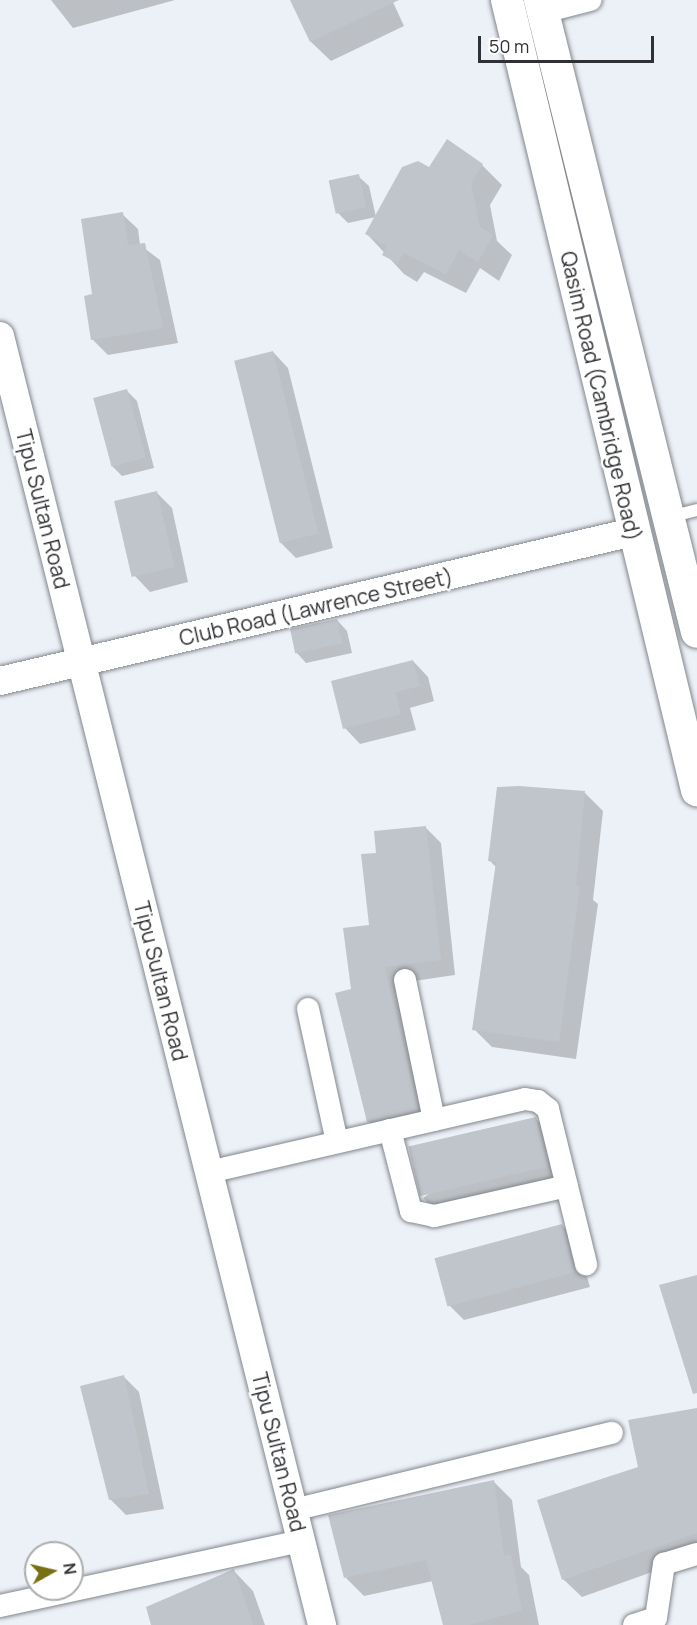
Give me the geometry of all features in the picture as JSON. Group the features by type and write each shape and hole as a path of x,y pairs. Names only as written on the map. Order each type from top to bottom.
{"main road":[{"name":"Qasim Road (Cambridge Road)","path":"507,0 633,532 697,790"},
{"name":"Qasim Road (Cambridge Road)","path":"542,6 683,514 697,632"}],"street":[{"path":"542,6 590,0"},
{"name":"Tipu Sultan Road","path":"0,336 322,1625"},
{"name":"Club Road (Lawrence Street)","path":"0,681 633,532"},
{"path":"405,980 435,1120"},
{"path":"308,1009 337,1143"},
{"path":"209,1172 435,1120 538,1101 548,1109 586,1264"},
{"path":"390,1130 411,1211 434,1216 567,1186"},
{"path":"293,1510 612,1433"},
{"path":"0,1606 301,1541"},
{"path":"634,1625 656,1618 664,1564 697,1554"}],"building":[{"path":"290,0 399,0 310,42"},
{"path":"447,139 483,164 471,184 480,227 493,235 478,262 459,250 446,274 404,253 397,263 382,255 387,246 365,234 402,167 418,161 429,167"},
{"path":"359,174 366,207 336,214 329,180"},
{"path":"123,212 128,245 145,243 163,328 91,340 84,296 92,294 81,219"},
{"path":"273,351 318,533 280,543 234,361"},
{"path":"127,389 145,458 112,467 93,398"},
{"path":"157,491 175,567 132,577 114,501"},
{"path":"337,619 342,643 295,653 290,629"},
{"path":"413,660 420,686 396,692 401,714 343,729 331,681"},
{"path":"519,786 585,791 576,885 580,885 559,1042 472,1030 496,862 488,861 497,787"},
{"path":"426,826 441,960 385,967 418,1110 367,1122 335,993 351,989 343,928 369,925 361,854 376,853 374,831"},
{"path":"536,1117 547,1167 420,1196 408,1146"},
{"path":"562,1224 575,1272 447,1306 434,1258"},
{"path":"697,1275 697,1393 693,1394 659,1285"},
{"path":"124,1375 149,1494 109,1500 80,1386"},
{"path":"697,1408 697,1533 562,1580 537,1500 638,1467 628,1420"},
{"path":"494,1480 504,1556 511,1555 522,1610 469,1625 443,1625 426,1560 344,1578 328,1515"},
{"path":"234,1569 253,1625 151,1625 146,1607"}]}
